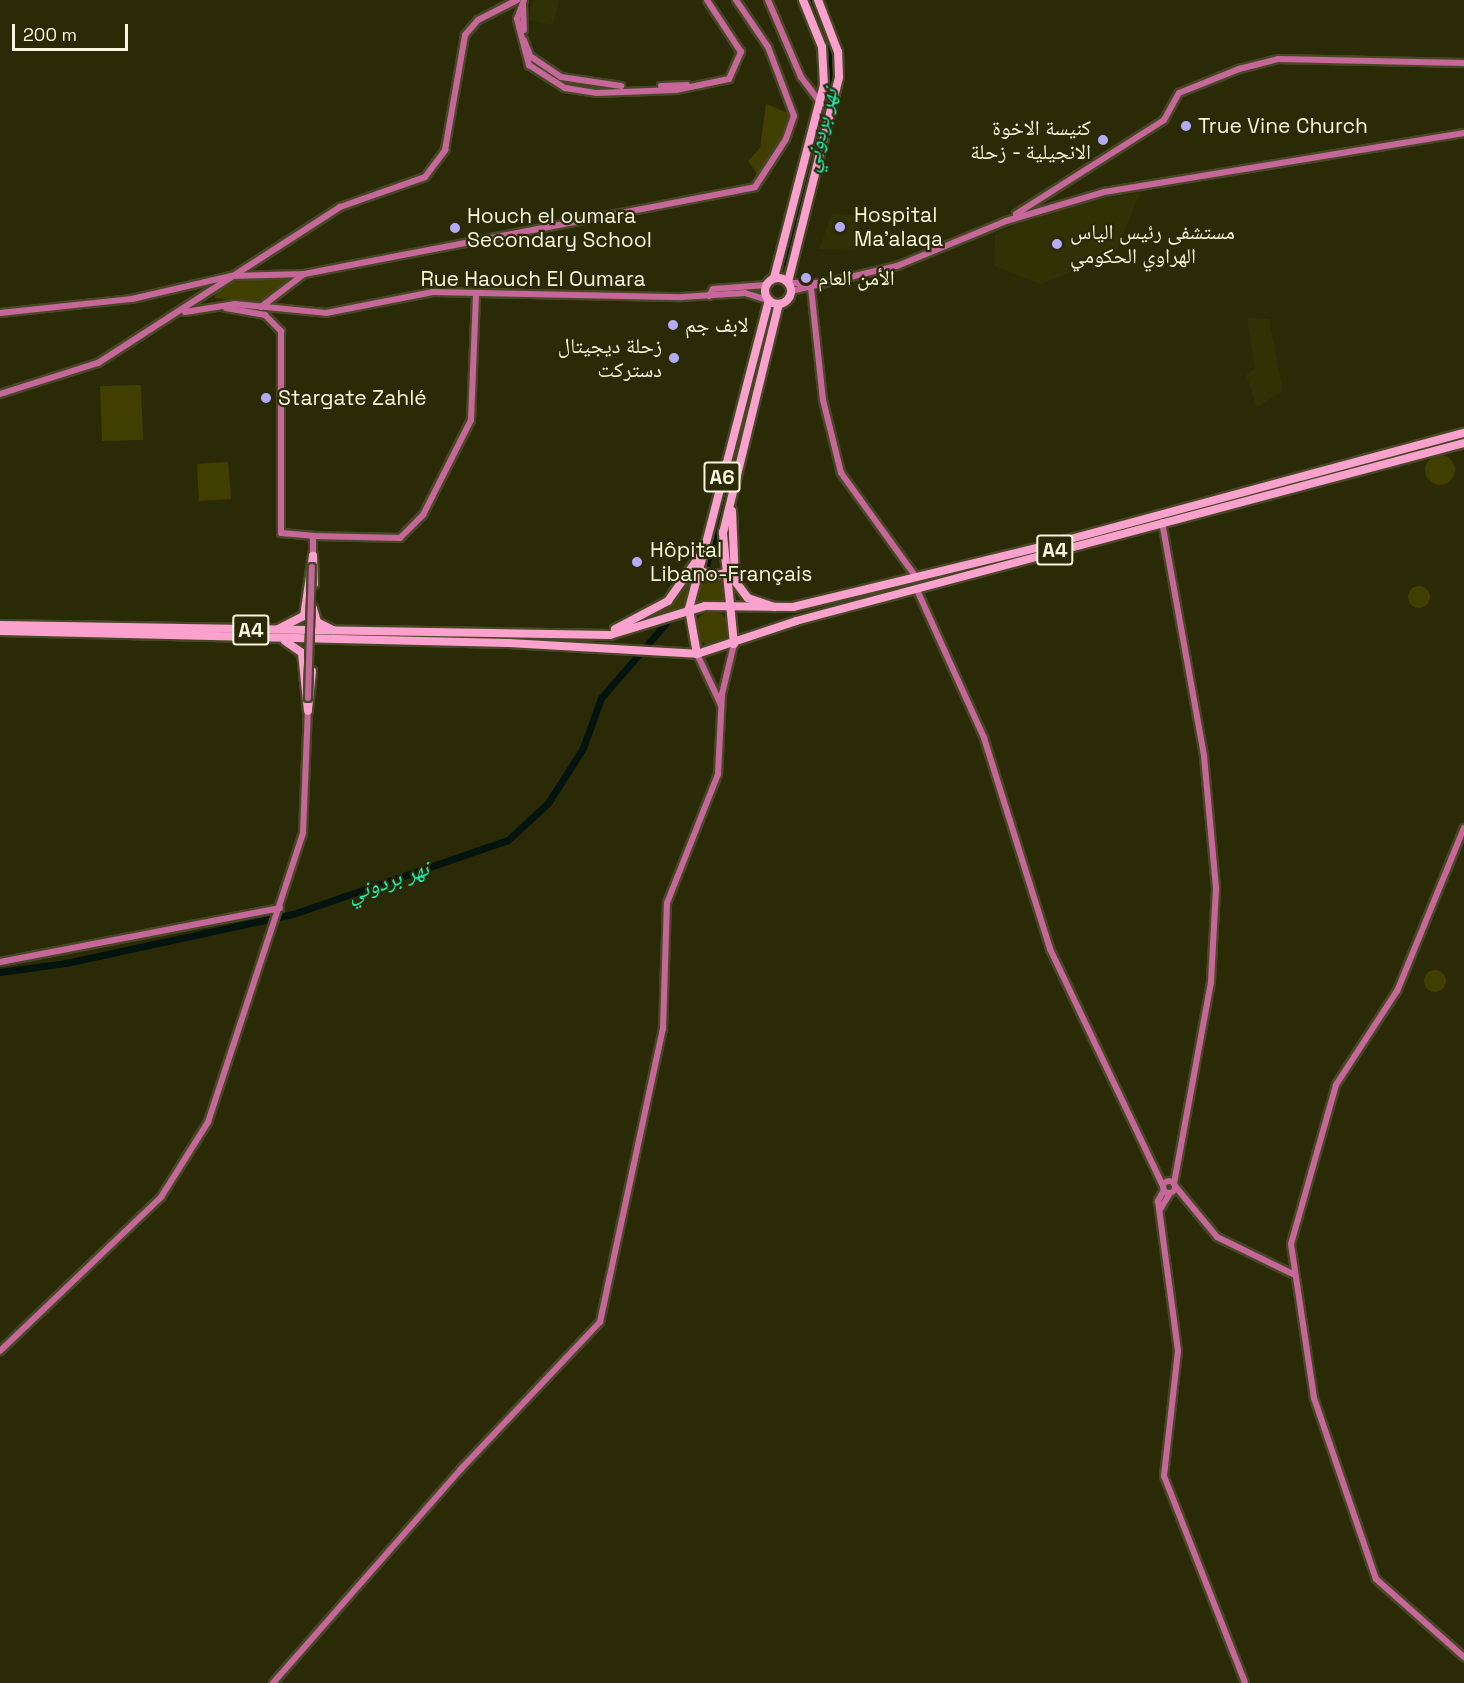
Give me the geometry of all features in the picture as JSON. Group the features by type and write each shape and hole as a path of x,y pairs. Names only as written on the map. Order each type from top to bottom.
{"highway":[{"path":"766,285 775,275 821,104 824,59 813,22 803,0"},
{"path":"768,300 779,304 791,291 789,280 835,110 839,60 826,17 818,0"},
{"path":"813,22 826,17"},
{"path":"775,275 789,280"},
{"name":"A6","path":"697,654 688,630 689,609 766,313 768,300 766,285"},
{"name":"A6","path":"734,644 722,541 778,316 779,304"},
{"path":"766,313 778,316"},
{"name":"A4","path":"0,631 600,635 689,609 797,606 902,581 1464,433"},
{"name":"A4","path":"0,625 188,632 327,641 638,650 697,654 734,644 796,621 1464,443"},
{"path":"733,493 730,554 737,585 756,602 797,606"},
{"path":"600,635 668,601 705,542"},
{"path":"268,631 303,618 313,556"},
{"path":"313,556 314,618 325,628 346,633"},
{"path":"699,570 713,576 724,573"},
{"path":"927,574 930,586"},
{"path":"902,581 905,593"},
{"path":"281,639 302,653 308,711"},
{"path":"308,711 312,649 327,641"}],"street":[{"path":"521,1 517,19 527,58 538,69 585,93 698,86 729,79 740,58 736,39 707,0"},
{"path":"0,314 132,300 231,276 304,274 755,187 786,139 794,116 768,47 736,0"},
{"path":"768,0 801,76 821,104"},
{"path":"0,394 82,371 181,313 231,276 339,207 406,188 434,170 445,150 465,35 478,20 521,1"},
{"path":"1006,221 1164,120 1179,93 1239,69 1278,59 1464,63"},
{"path":"791,291 831,284 922,257 1006,221 1123,188 1464,133"},
{"path":"260,308 304,274"},
{"path":"789,280 831,284"},
{"name":"Rue Haouch El Oumara","path":"709,296 713,290 766,285"},
{"path":"752,294 757,287"},
{"path":"811,288 824,400 841,473 916,577"},
{"name":"Rue Haouch El Oumara","path":"181,313 212,307 326,313 421,292 709,296 752,294 768,300"},
{"path":"206,295 212,307 265,315 281,331 281,532 313,536 391,539 415,527 467,434 476,293"},
{"path":"1162,522 1204,756 1215,860 1211,982 1178,1165 1161,1208 1178,1351 1164,1476 1245,1683"},
{"path":"0,1352 130,1231 180,1172 214,1106 279,910 306,819 313,536"},
{"path":"917,590 984,738 1050,949 1154,1164 1170,1186 1222,1241 1293,1274"},
{"path":"273,1683 600,1322 663,1029 667,903 718,774 721,706 734,644"},
{"path":"697,654 721,706"},
{"path":"1464,828 1397,991 1336,1085 1292,1232 1293,1274 1314,1398 1376,1579 1464,1657"},
{"path":"0,962 279,910"}],"shaded area":[{"path":"533,0 559,0 553,25 529,20"},
{"path":"766,104 791,114 791,122 758,175 748,161 760,148"},
{"name":"مستشفى رئيس الياس الهراوي الحكومي","path":"1140,193 1115,255 1041,284 994,266 995,236 1014,225 1088,200"},
{"name":"Hospital Ma'alaqa","path":"832,214 857,215 856,250 819,249"},
{"path":"292,276 289,284 256,303 215,298 213,291 237,281"},
{"path":"1247,318 1269,319 1283,391 1257,407 1246,374 1255,369"},
{"path":"141,385 143,440 102,441 100,386"},
{"path":"1440,455 1450,460 1455,470 1450,480 1440,485 1430,480 1425,470 1430,460"},
{"path":"228,462 231,499 199,501 197,464"},
{"path":"695,569 685,606 631,628 664,609"},
{"path":"700,576 723,579 727,603 692,604"},
{"path":"1419,586 1427,589 1430,597 1427,605 1419,608 1411,605 1408,597 1411,589"},
{"path":"712,611 724,616 729,628 724,640 712,645 700,640 695,628 700,616"},
{"path":"1435,970 1443,973 1446,981 1443,989 1435,992 1427,989 1424,981 1427,973"}],"waterway":[{"name":"نهر بردوني","path":"811,0 830,43 830,98"},
{"name":"نهر بردوني","path":"787,263 823,126"},
{"name":"نهر بردوني","path":"705,569 763,353"},
{"name":"نهر بردوني","path":"0,972 66,963 293,914 508,840 548,803 583,748 601,698 666,623"}],"place":[{"name":"True Vine Church","path":"1186,126"},
{"name":"كنيسة الاخوة الانجيلية - زحلة","path":"1103,140"},
{"name":"Hospital Ma'alaqa","path":"840,227"},
{"name":"Houch el oumara Secondary School","path":"455,228"},
{"name":"مستشفى رئيس الياس الهراوي الحكومي","path":"1057,244"},
{"name":"الأمن العام","path":"806,278"},
{"name":"لابف جم","path":"673,325"},
{"name":"زحلة ديجيتال دستركت","path":"674,358"},
{"name":"Stargate Zahlé","path":"266,398"},
{"name":"Hôpital Libano-Français","path":"637,562"}]}
